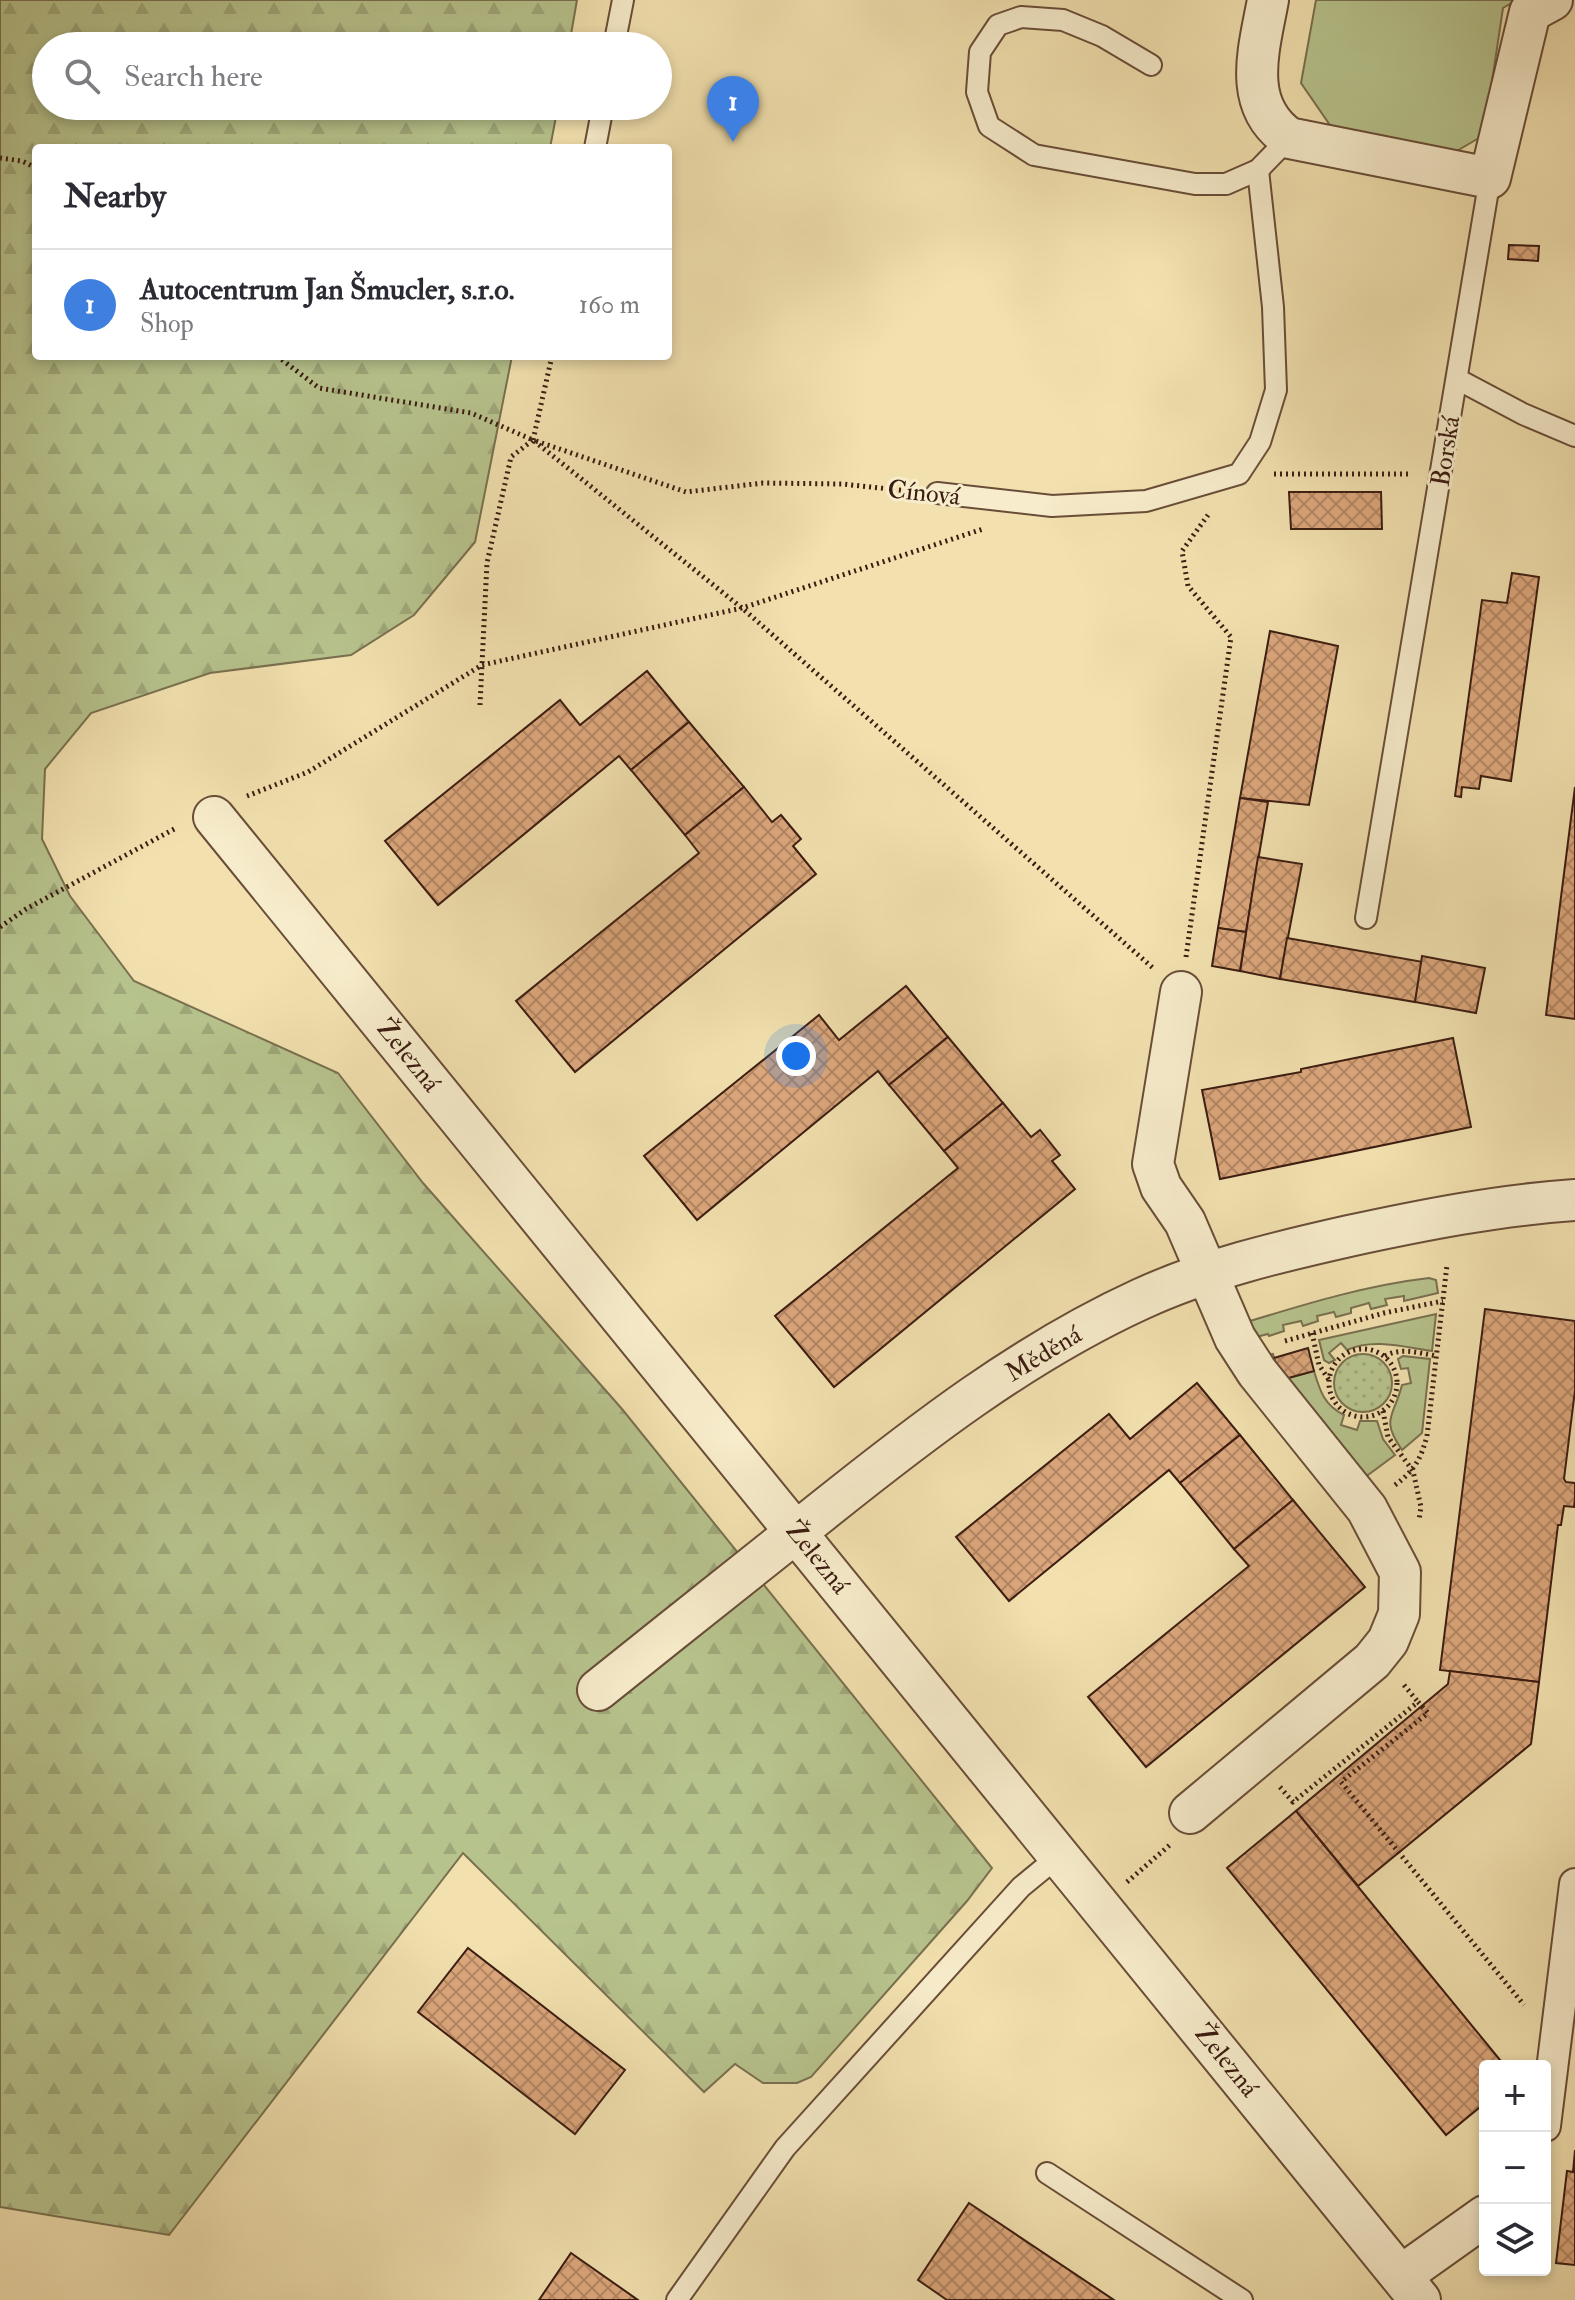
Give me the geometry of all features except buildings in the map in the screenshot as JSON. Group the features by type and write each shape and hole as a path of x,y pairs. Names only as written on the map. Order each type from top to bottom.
{"street":[{"path":"1268,0 1256,82 1260,102 1277,130 1289,138 1490,178"},
{"name":"Borská","path":"1490,178 1539,4"},
{"name":"Železná","path":"210,814 1411,2287"},
{"path":"1181,992 1153,1164 1161,1187 1185,1222 1235,1338 1367,1509 1400,1572 1399,1614 1388,1641 1372,1661 1190,1813"},
{"name":"Měděná","path":"598,1690 908,1442 1082,1328 1142,1298 1208,1273 1296,1248 1471,1212 1575,1200"},
{"path":"1551,2076 1575,1884"},
{"path":"1411,2287 1479,2222"}],"lane":[{"path":"617,32 623,0"},
{"path":"1151,65 1102,36 1063,20 1021,17 998,25 980,52 977,92 989,126 1034,155 1195,184 1226,184 1258,170 1289,138"},
{"path":"596,144 600,120"},
{"path":"1239,474 1260,442 1276,390 1273,307 1258,170"},
{"name":"Borská","path":"1366,918 1490,178"},
{"path":"1457,379 1523,414 1575,436"},
{"name":"Cínová","path":"937,493 1052,506 1146,501 1239,474"},
{"path":"677,2300 785,2148 1021,1887 1060,1855"},
{"path":"1047,2173 1242,2300"}],"path":[{"path":"0,158 22,161 32,166"},
{"path":"282,360 319,388 471,413 533,440 742,608 1181,992"},
{"path":"480,705 487,563 511,457 533,440 551,360"},
{"name":"Cínová","path":"533,440 686,492 763,483 794,483 937,493"},
{"path":"1181,992 1231,637 1188,586 1182,551 1239,474 1441,474"},
{"path":"0,927 26,909 210,814 308,772 482,665 742,608 993,525"},
{"path":"1367,1509 1413,1471 1422,1457 1447,1265"},
{"path":"1246,1354 1384,1313 1443,1301"},
{"path":"1312,1333 1319,1365 1329,1380 1332,1398 1344,1411 1360,1417 1378,1414 1391,1403 1398,1386 1394,1369 1385,1356 1366,1349 1349,1352 1335,1364 1329,1380"},
{"path":"1385,1356 1405,1351 1437,1356"},
{"path":"1400,1681 1428,1713 1341,1782 1555,2043"},
{"path":"1256,1757 1293,1802 1418,1702"},
{"path":"1101,1905 1191,1827 1190,1813"}],"green space":[{"path":"0,0 577,0 571,32 32,32 32,120 555,120 551,144 32,144 32,360 511,360 475,542 414,615 351,655 210,673 91,713 45,769 42,839 70,896 134,981 338,1073 423,1183 622,1409 992,1868 967,1901 811,2077 797,2083 763,2083 735,2064 704,2092 463,1853 169,2235 0,2207"},
{"path":"1316,0 1517,0 1503,8 1484,135 1450,155 1332,128 1301,83"},
{"path":"1429,1278 1436,1280 1438,1293 1404,1301 1404,1296 1385,1299 1387,1305 1371,1309 1369,1303 1351,1308 1351,1313 1336,1317 1334,1312 1317,1316 1318,1321 1303,1326 1301,1321 1283,1325 1284,1331 1269,1336 1256,1337 1250,1321 1361,1290"},
{"path":"1436,1314 1432,1351 1378,1344 1347,1350 1341,1343 1329,1353 1335,1360 1329,1363 1324,1360 1319,1340"},
{"path":"1273,1354 1281,1379 1263,1356"},
{"path":"1363,1354 1374,1356 1383,1363 1390,1372 1390,1394 1383,1403 1374,1410 1363,1412 1352,1410 1343,1403 1336,1394 1334,1383 1336,1372 1343,1363 1352,1356"},
{"path":"1403,1356 1430,1359 1422,1433 1402,1450 1390,1424 1402,1385 1411,1383 1408,1368 1401,1369 1398,1359"},
{"path":"1314,1371 1324,1397 1344,1415 1341,1425 1357,1430 1360,1421 1377,1421 1383,1439 1395,1455 1368,1475 1353,1474 1281,1380"}],"place":[{"name":"Autocentrum Jan Šmucler, s.r.o.","path":"733,142"}]}
